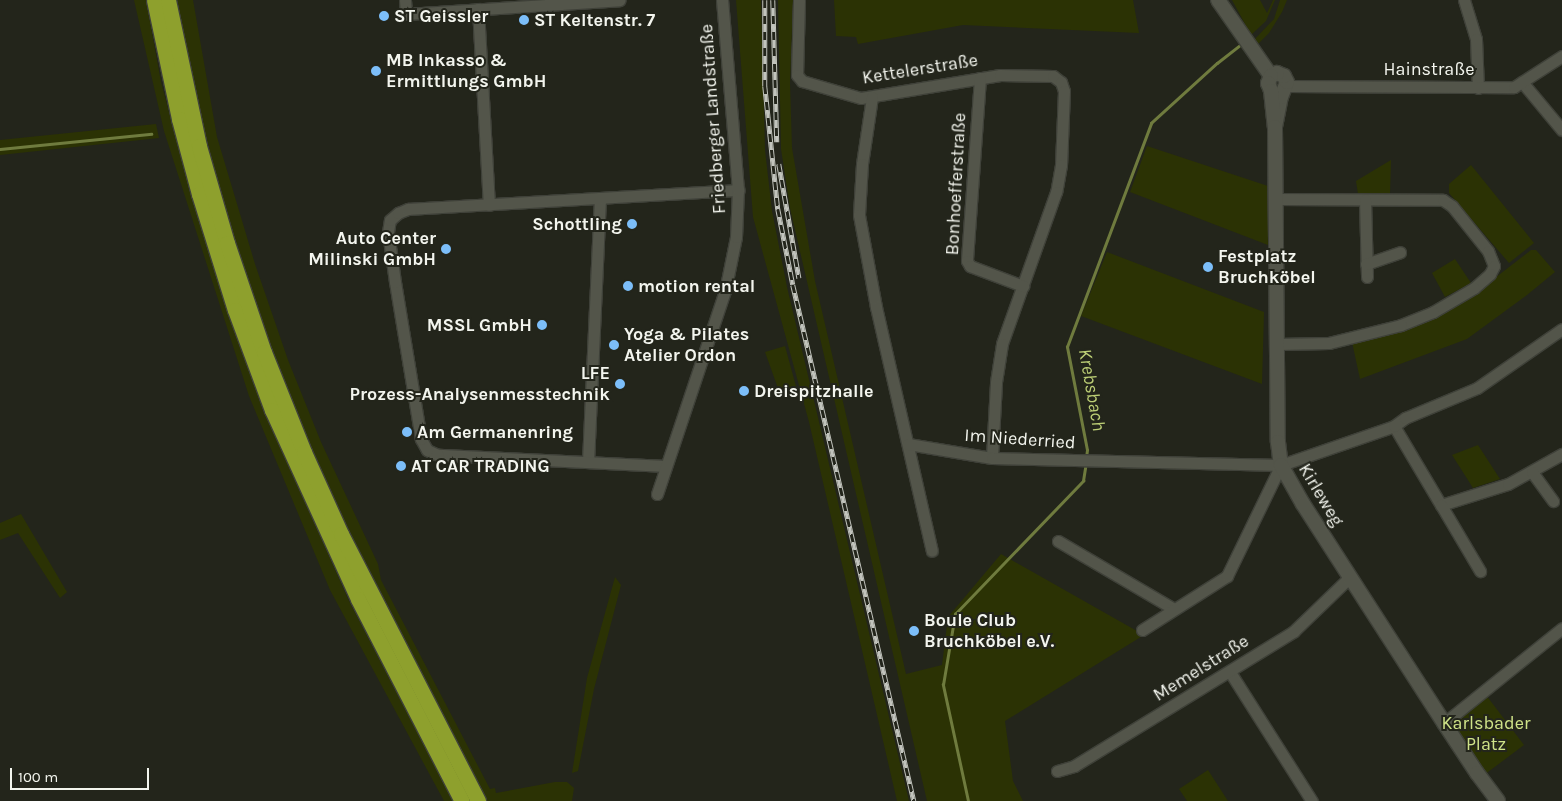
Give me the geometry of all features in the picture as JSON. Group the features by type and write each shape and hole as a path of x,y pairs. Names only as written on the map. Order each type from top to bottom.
{"highway":[{"path":"154,0 179,119 204,212 234,310 268,402 316,512 358,599 462,801"},
{"path":"168,0 198,146 233,261 276,384 316,479 368,590 478,801"}],"street":[{"path":"405,0 406,14 620,0"},
{"name":"Friedberger Landstraße","path":"657,494 725,291 736,237 738,190 722,0"},
{"name":"Kettelerstraße","path":"799,0 797,75 802,81 861,98 1000,75 1053,76 1061,82 1064,91 1061,165 1056,192 1023,286"},
{"path":"1218,0 1271,76 1278,73 1284,76 1281,89"},
{"path":"1464,0 1476,39 1478,88"},
{"path":"478,9 490,205"},
{"name":"Hainstraße","path":"1281,89 1514,87 1562,56"},
{"name":"Bonhoefferstraße","path":"980,78 967,261 970,266 1023,286"},
{"path":"1522,82 1562,130"},
{"name":"Kirleweg","path":"1281,89 1275,128 1278,442 1281,465 1303,504 1444,723 1484,784 1498,801"},
{"path":"872,97 862,164 859,214 876,307 932,551"},
{"path":"666,466 438,455 427,450 421,439 388,236 390,220 398,213 408,209 738,190"},
{"path":"588,462 600,198"},
{"path":"1276,199 1443,200 1452,206 1488,251 1494,266 1490,274 1474,288 1433,312 1400,325 1329,342 1277,344"},
{"path":"1365,200 1366,277"},
{"path":"1366,264 1400,252"},
{"path":"992,458 996,383 1002,344 1023,286"},
{"path":"1142,630 1227,576 1281,465 1394,426 1405,418 1489,381 1562,329"},
{"path":"1394,426 1480,571"},
{"name":"Im Niederried","path":"908,444 992,458 1281,465"},
{"path":"1441,505 1481,494 1532,472 1562,454"},
{"path":"1532,472 1553,500"},
{"path":"1058,541 1174,609"},
{"name":"Memelstraße","path":"1057,771 1074,766 1230,672 1294,630 1350,577"},
{"path":"1444,723 1562,628"},
{"path":"1230,672 1312,801"}],"green space":[{"path":"134,0 146,0 161,82 179,150 208,248 265,410 348,599 453,801 444,801 330,590 249,396 164,131"},
{"path":"175,0 193,0 217,137 255,264 288,360 321,442 378,564 381,580 490,789 495,788 496,793 555,782 567,782 574,788 572,801 485,801 343,523 272,356 247,285 204,138"},
{"path":"736,0 761,0 765,150 772,211 787,287 909,801 897,801 809,422 753,217"},
{"path":"778,0 793,0 790,83 792,148 815,281 906,674 942,665 948,617 1001,554 1144,635 1005,721 1013,781 1023,801 927,801 790,208 781,149"},
{"path":"834,0 1133,0 1139,33 963,25 858,44 856,37 836,36"},
{"path":"1232,0 1260,0 1267,13 1273,0 1275,0 1266,21 1251,35"},
{"path":"1280,0 1287,0 1282,12 1269,33 1258,44 1254,40 1274,19"},
{"path":"156,124 159,138 0,155 0,140"},
{"path":"1147,146 1268,186 1268,245 1130,192"},
{"path":"1391,160 1390,194 1358,194 1356,181"},
{"path":"1471,165 1534,243 1509,263 1449,193 1449,184"},
{"path":"1531,250 1536,250 1555,272 1527,295 1467,339 1360,379 1352,342 1477,292"},
{"path":"1107,252 1264,312 1262,384 1081,316"},
{"path":"1455,259 1471,283 1445,297 1432,273"},
{"path":"785,346 797,390 780,394 765,352"},
{"path":"1478,445 1500,479 1473,488 1452,455"},
{"path":"21,514 67,592 60,598 18,533 0,540 0,523"},
{"path":"615,577 621,585 594,689 578,771 572,773 587,678"},
{"name":"Karlsbader Platz","path":"1486,695 1524,745 1484,775 1450,722"},
{"path":"1208,770 1228,801 1187,801 1179,789"}],"waterway":[{"name":"Krebsbach","path":"1086,458 1087,450 1067,347 1151,123 1217,63 1243,43"},
{"path":"0,149 151,134"},
{"name":"Krebsbach","path":"968,801 943,685 955,614 1083,481 1086,463"}],"railway":[{"path":"765,0 765,86 778,209 793,285 914,801"},
{"path":"773,0 777,142"},
{"path":"779,164 799,278"}],"place":[{"name":"ST Geissler","path":"384,16"},
{"name":"ST Keltenstr. 7","path":"524,20"},
{"name":"MB Inkasso & Ermittlungs GmbH","path":"376,71"},
{"name":"Schottling","path":"632,224"},
{"name":"Auto Center Milinski GmbH","path":"446,249"},
{"name":"Festplatz Bruchköbel","path":"1208,267"},
{"name":"motion rental","path":"628,286"},
{"name":"MSSL GmbH","path":"542,325"},
{"name":"Yoga & Pilates Atelier Ordon","path":"614,345"},
{"name":"LFE Prozess-Analysenmesstechnik","path":"620,384"},
{"name":"Dreispitzhalle","path":"744,391"},
{"name":"Am Germanenring","path":"407,432"},
{"name":"AT CAR TRADING","path":"401,466"},
{"name":"Boule Club Bruchköbel e.V.","path":"914,631"}]}
